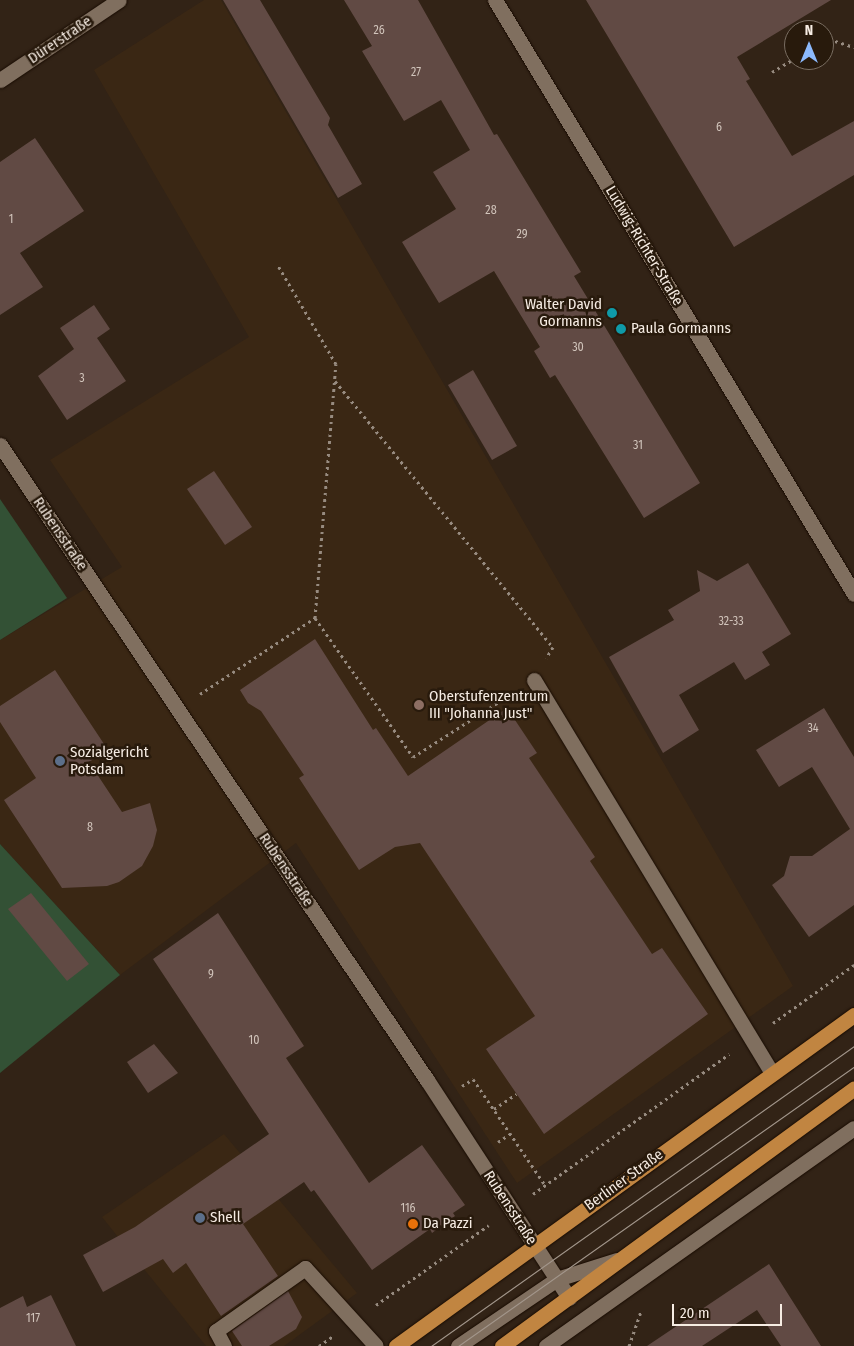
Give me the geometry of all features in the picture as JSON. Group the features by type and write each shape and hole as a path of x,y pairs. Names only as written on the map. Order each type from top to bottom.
{"main road":[{"name":"Berliner Straße","path":"396,1346 772,1072 854,1015"},
{"path":"502,1346 854,1088"}],"street":[{"name":"Dürerstraße","path":"0,80 119,0"},
{"name":"Ludwig-Richter-Straße","path":"495,0 854,594"},
{"name":"Rubensstraße","path":"0,445 570,1298"},
{"path":"534,680 772,1072"},
{"path":"546,1346 854,1128"},
{"path":"458,1346 557,1279 617,1260"},
{"path":"224,1346 216,1331 305,1268 376,1346"}],"path":[{"path":"834,41 854,47"},
{"path":"772,72 784,65"},
{"path":"277,264 336,364 316,618 413,757 534,680 553,647 335,381"},
{"path":"178,709 316,618"},
{"path":"319,1346 854,965"},
{"path":"467,1084 473,1079 545,1185"},
{"path":"494,1109 516,1094"},
{"path":"501,1140 510,1134"}],"shaded area":[{"name":"Oberstufenzentrum III \"Johanna Just\"","path":"204,0 221,0 793,986 517,1183 296,843 120,975 0,844 0,640 122,567 50,460 249,337 94,70"},
{"path":"224,1134 357,1293 284,1346 206,1346 102,1217"}],"green space":[{"path":"0,499 67,598 0,640"},
{"path":"0,844 120,975 0,1073"}],"building":[{"path":"223,0 260,0 330,118 328,125 362,184 338,198"},
{"path":"344,0 418,0 494,135 497,134 581,272 574,276 700,483 644,518 555,375 550,378 534,351 540,347 494,271 439,303 402,242 456,209 433,172 470,150 441,100 404,121 362,51 372,46"},
{"path":"586,0 831,0 798,20 784,20 784,28 737,57 750,79 746,81 792,156 854,121 854,175 734,247"},
{"path":"35,138 84,211 20,253 43,287 0,315 0,162"},
{"path":"94,305 110,329 97,338 126,381 67,420 38,376 74,349 60,328"},
{"path":"473,370 517,446 492,460 448,385"},
{"path":"214,471 252,527 225,545 187,489"},
{"path":"748,563 791,634 762,652 770,665 745,680 734,662 679,695 699,730 663,753 609,657 674,620 668,610 700,591 697,570 717,581"},
{"path":"315,639 373,730 376,728 408,776 507,708 537,753 529,758 595,857 590,861 652,954 662,948 708,1014 544,1134 486,1049 535,1016 420,843 395,847 359,870 299,778 304,775 261,711 248,703 240,690"},
{"path":"55,670 108,750 89,762 122,812 150,803 157,830 153,846 142,866 119,882 107,886 62,888 4,800 36,778 0,722 0,706"},
{"path":"824,708 854,757 854,905 809,937 772,885 784,876 790,856 812,856 850,829 812,767 779,787 756,750"},
{"path":"31,893 89,964 67,981 8,909"},
{"path":"218,913 304,1046 286,1058 369,1183 422,1145 465,1205 453,1213 455,1216 432,1233 430,1229 372,1270 314,1190 311,1192 304,1182 243,1224 278,1276 221,1316 186,1263 173,1273 163,1259 103,1292 83,1255 135,1227 269,1134 153,959"},
{"path":"154,1044 178,1073 148,1093 127,1062"},
{"path":"769,1264 821,1346 781,1346 757,1310 702,1346 647,1346"},
{"path":"288,1291 302,1317 296,1329 269,1346 242,1346 232,1331"},
{"path":"51,1295 76,1346 0,1346 0,1308 23,1296 27,1307"}],"tram line":[{"path":"431,1346 854,1046"},
{"path":"458,1346 854,1067"}],"place":[{"name":"Walter David Gormanns","path":"612,313"},
{"name":"Paula Gormanns","path":"621,329"},
{"name":"Oberstufenzentrum III \"Johanna Just\"","path":"419,705"},
{"name":"Sozialgericht Potsdam","path":"60,761"},
{"name":"Shell","path":"200,1218"},
{"name":"Da Pazzi","path":"413,1224"}]}
